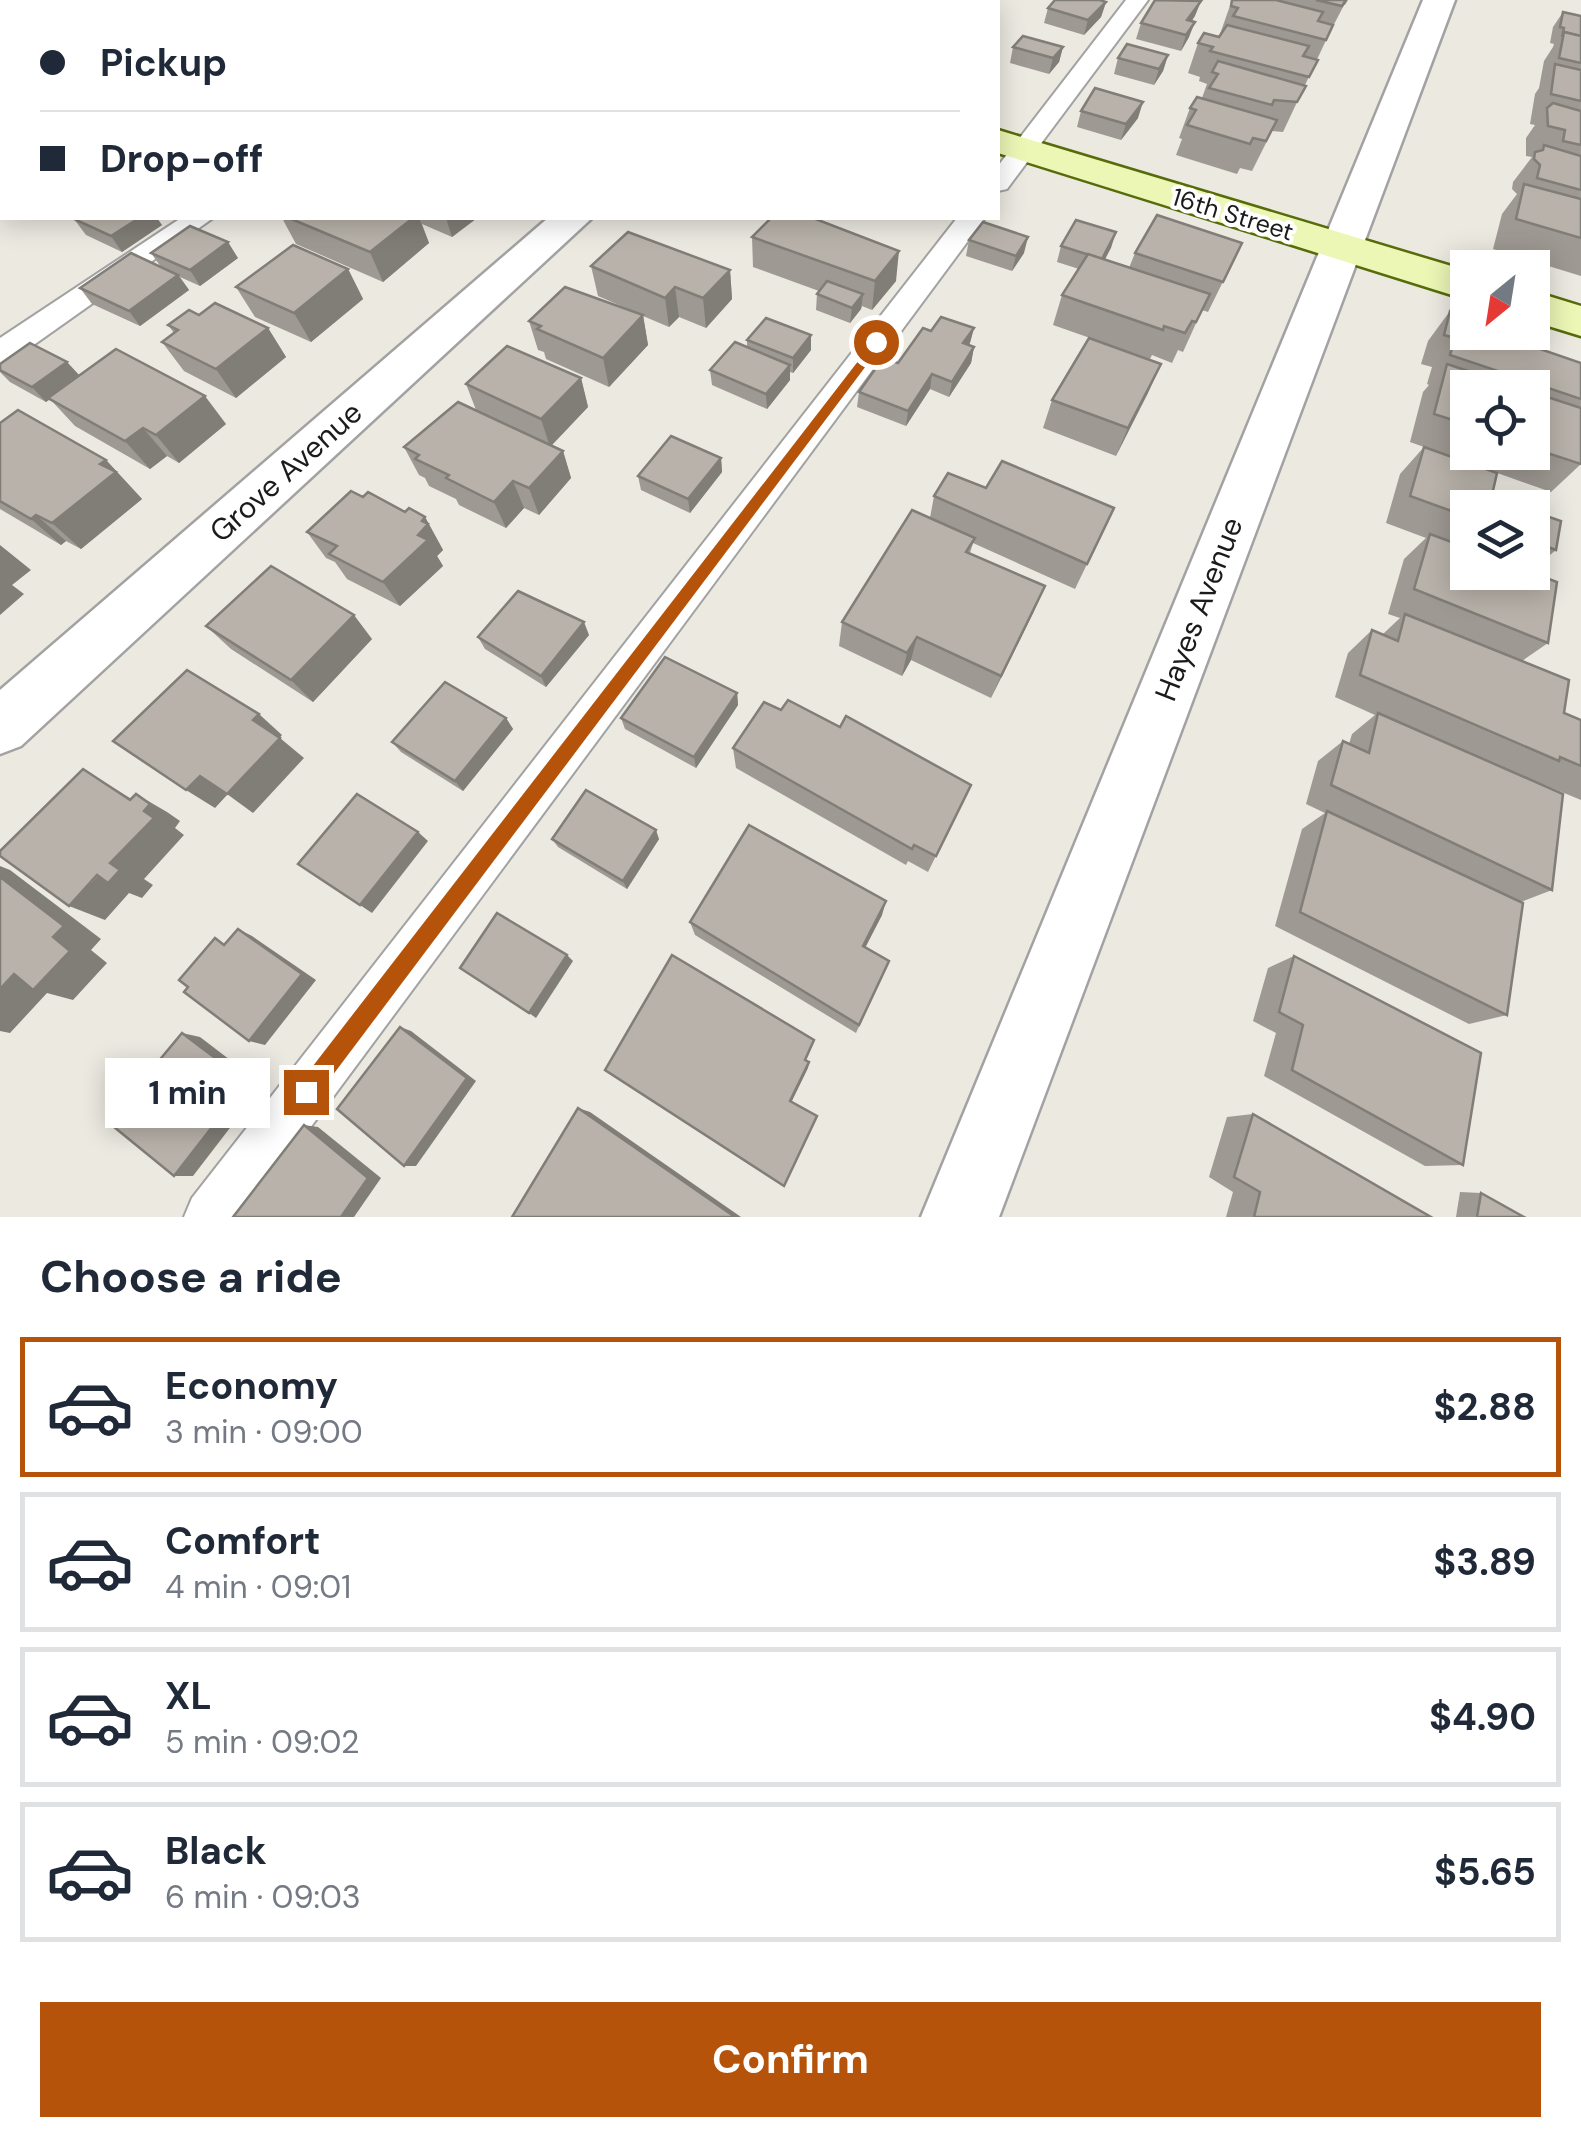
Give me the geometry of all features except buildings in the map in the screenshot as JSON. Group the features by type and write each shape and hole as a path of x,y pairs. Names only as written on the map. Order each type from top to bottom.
{"street":[{"name":"Hayes Avenue","path":"960,1217 1439,0"},
{"name":"16th Street","path":"1010,145 1450,280"},
{"name":"Grove Avenue","path":"0,727 570,220"},
{"path":"1550,312 1581,321"}],"lane":[{"path":"1000,177 1010,145 1137,0"},
{"path":"0,353 196,220"},
{"path":"211,1217 969,220"}],"route":[{"path":"306,1092 876,342"}]}
